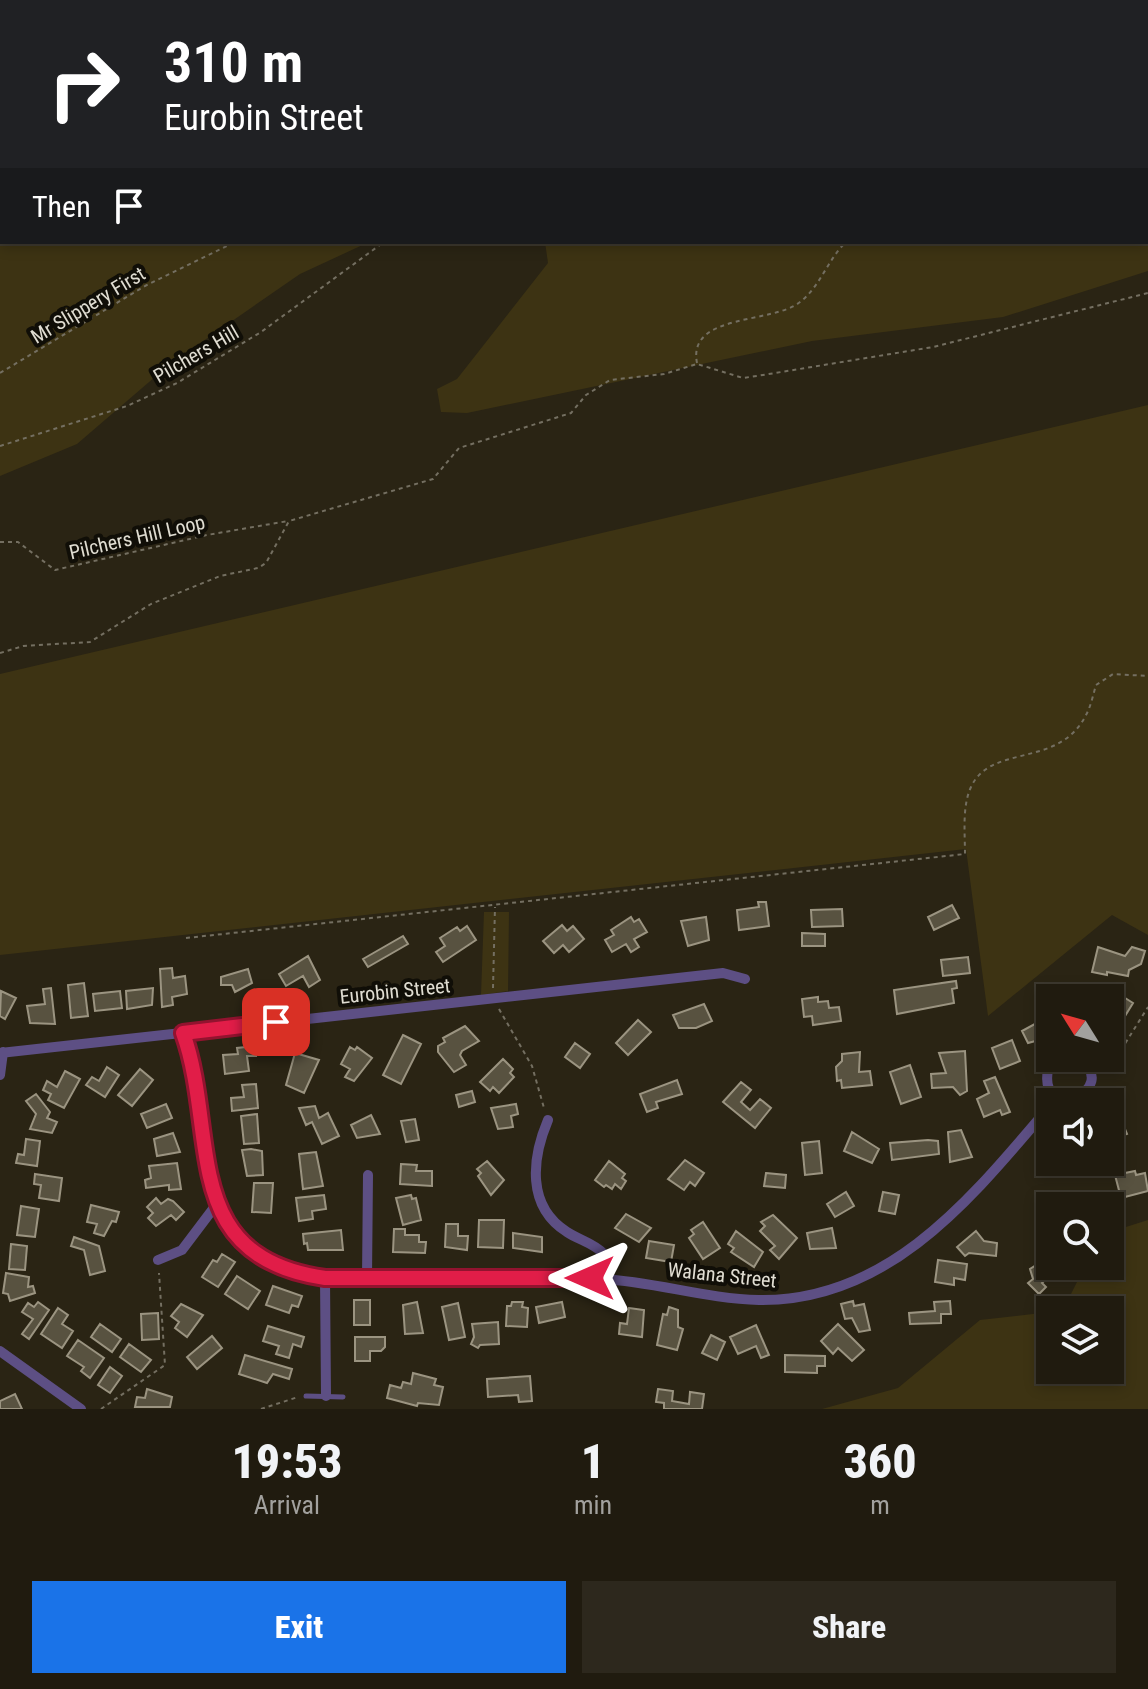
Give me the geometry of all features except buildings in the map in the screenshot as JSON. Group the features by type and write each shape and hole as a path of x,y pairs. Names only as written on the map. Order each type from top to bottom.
{"street":[{"name":"Eurobin Street","path":"1,1052 723,973 745,979"},
{"name":"Walana Street","path":"183,1033 192,1062 205,1163 216,1205 240,1238 269,1260 300,1273 325,1278 607,1279 758,1300 793,1298 848,1284 889,1265 934,1231 995,1170 1036,1122"},
{"path":"0,1075 1,1052"},
{"path":"548,1120 534,1161 539,1195 563,1230 604,1254 607,1279"},
{"path":"367,1278 368,1175"},
{"path":"158,1260 182,1250 216,1205"},
{"path":"325,1278 326,1396"},
{"path":"0,1351 81,1409"}],"lane":[{"path":"306,1396 343,1397"}],"path":[{"name":"Mr Slippery First","path":"0,373 145,286 231,244"},
{"name":"Pilchers Hill","path":"0,446 127,406 177,383 261,332 381,244"},
{"path":"845,244 804,300 795,307 711,328 700,340 695,359 697,364 743,378 763,375 933,347 1148,293"},
{"name":"Pilchers Hill Loop","path":"0,542 18,542 55,570 207,535 289,521 433,479 459,448 571,413 586,395 610,380 664,374 697,364"},
{"path":"0,653 23,646 90,642 151,604 220,576 258,568 266,563 289,521"},
{"path":"186,938 965,854 967,798 978,776 1002,760 1043,752 1055,746 1086,716 1096,685 1113,674 1148,676"},
{"path":"495,906 493,999 532,1066 548,1120"},
{"path":"1124,1045 1148,1007"},
{"path":"101,1409 165,1365 158,1260"},
{"path":"261,1409 306,1396"}],"shaded area":[{"path":"0,244 365,244 300,274 170,364 77,444 0,476"},
{"path":"545,244 1148,244 1148,271 1003,317 812,341 467,413 441,412 437,389 457,379 548,263"},
{"path":"1148,405 1148,935 1112,915 988,1016 966,849 0,955 0,674"},
{"path":"484,912 509,912 508,991 481,995"},
{"path":"1148,1220 1148,1409 822,1409 898,1388 980,1320 1036,1314 1036,1384 1124,1384 1124,1296 1070,1296 1078,1280 1124,1280 1124,1228"}],"route":[{"path":"276,1022 183,1033 192,1062 208,1181 216,1205 240,1238 285,1268 325,1278 590,1278"}]}
